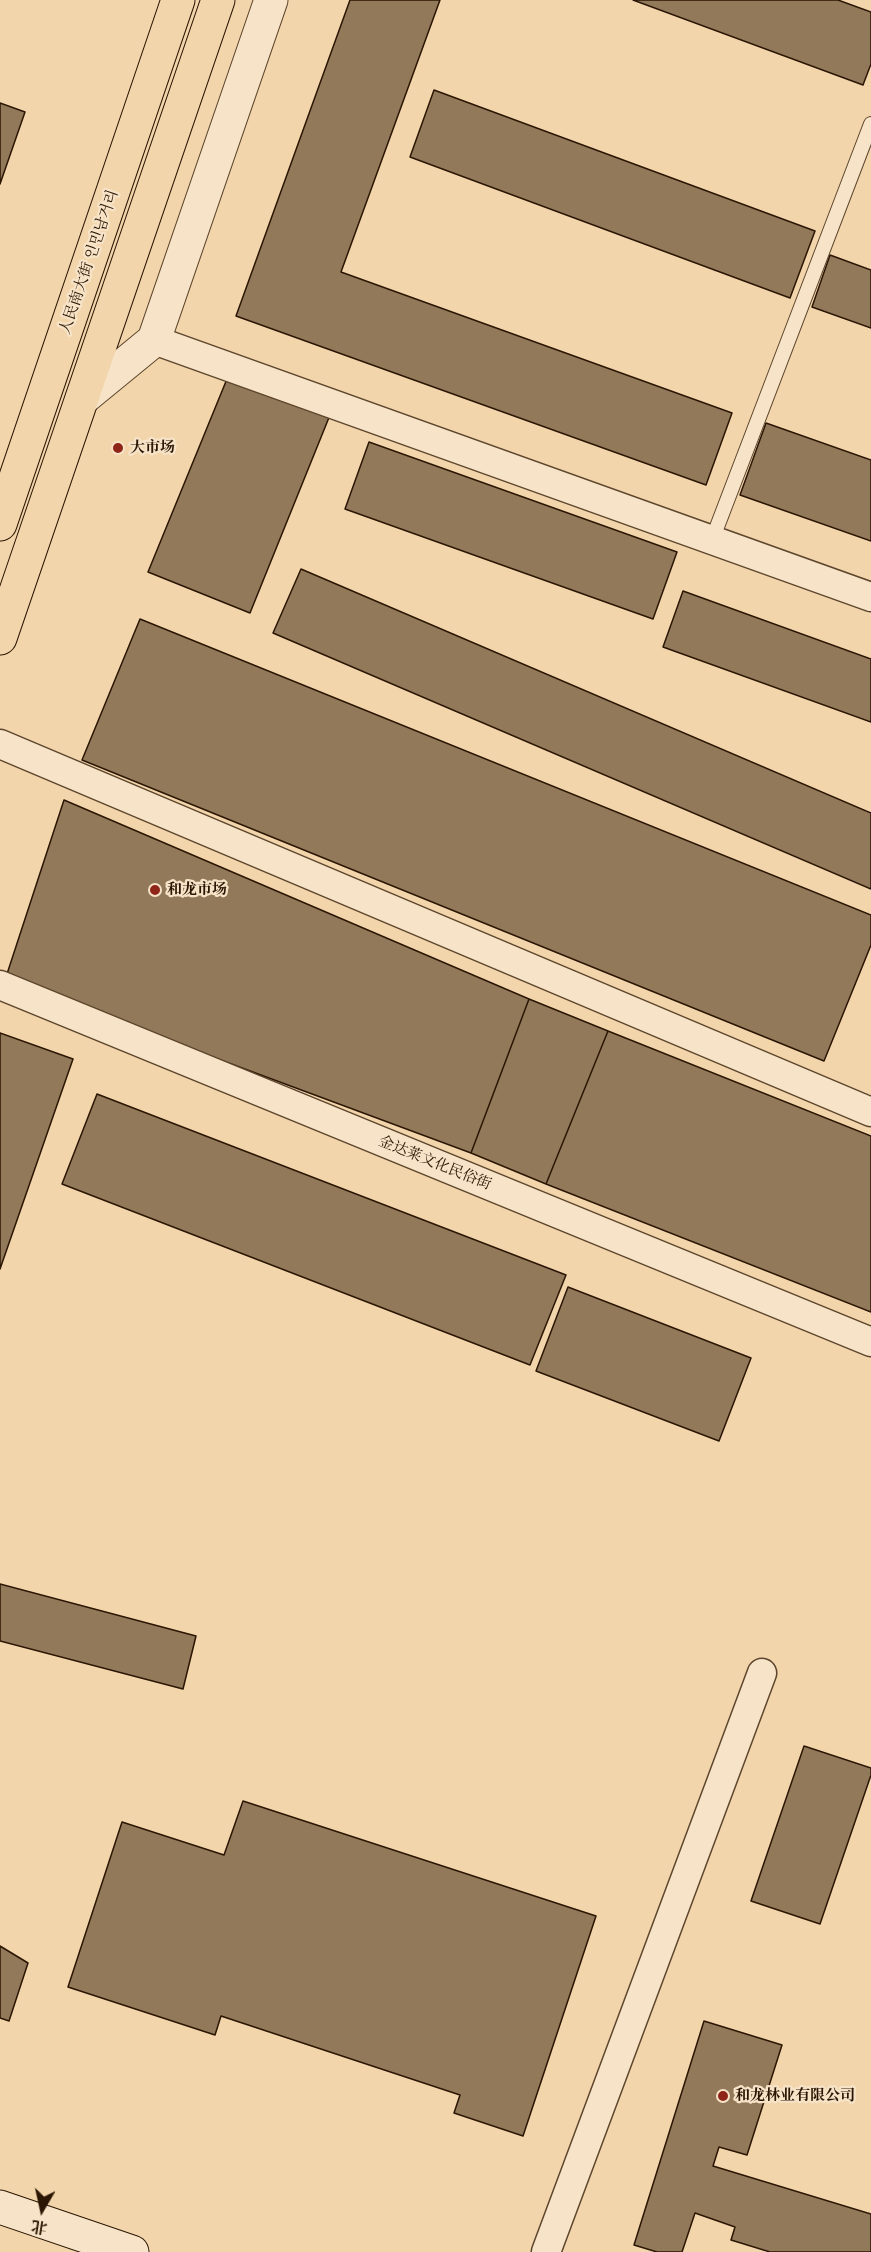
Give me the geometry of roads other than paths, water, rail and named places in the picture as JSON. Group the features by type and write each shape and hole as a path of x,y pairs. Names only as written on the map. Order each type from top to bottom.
{"main road":[{"name":"人民南大街 인민남거리","path":"0,524 178,0"},
{"path":"0,638 218,0"}],"street":[{"path":"82,399 154,340 271,0"},
{"path":"154,340 871,597"},
{"path":"0,744 871,1111"},
{"name":"金达莱文化民俗街","path":"0,985 871,1342"},
{"path":"546,2252 762,1673"},
{"path":"0,2208 132,2252"}],"lane":[{"path":"712,540 871,124"}],"place":[{"name":"大市场","path":"118,448"},
{"name":"和龙市场","path":"155,890"},
{"name":"和龙林业有限公司","path":"723,2096"}]}
